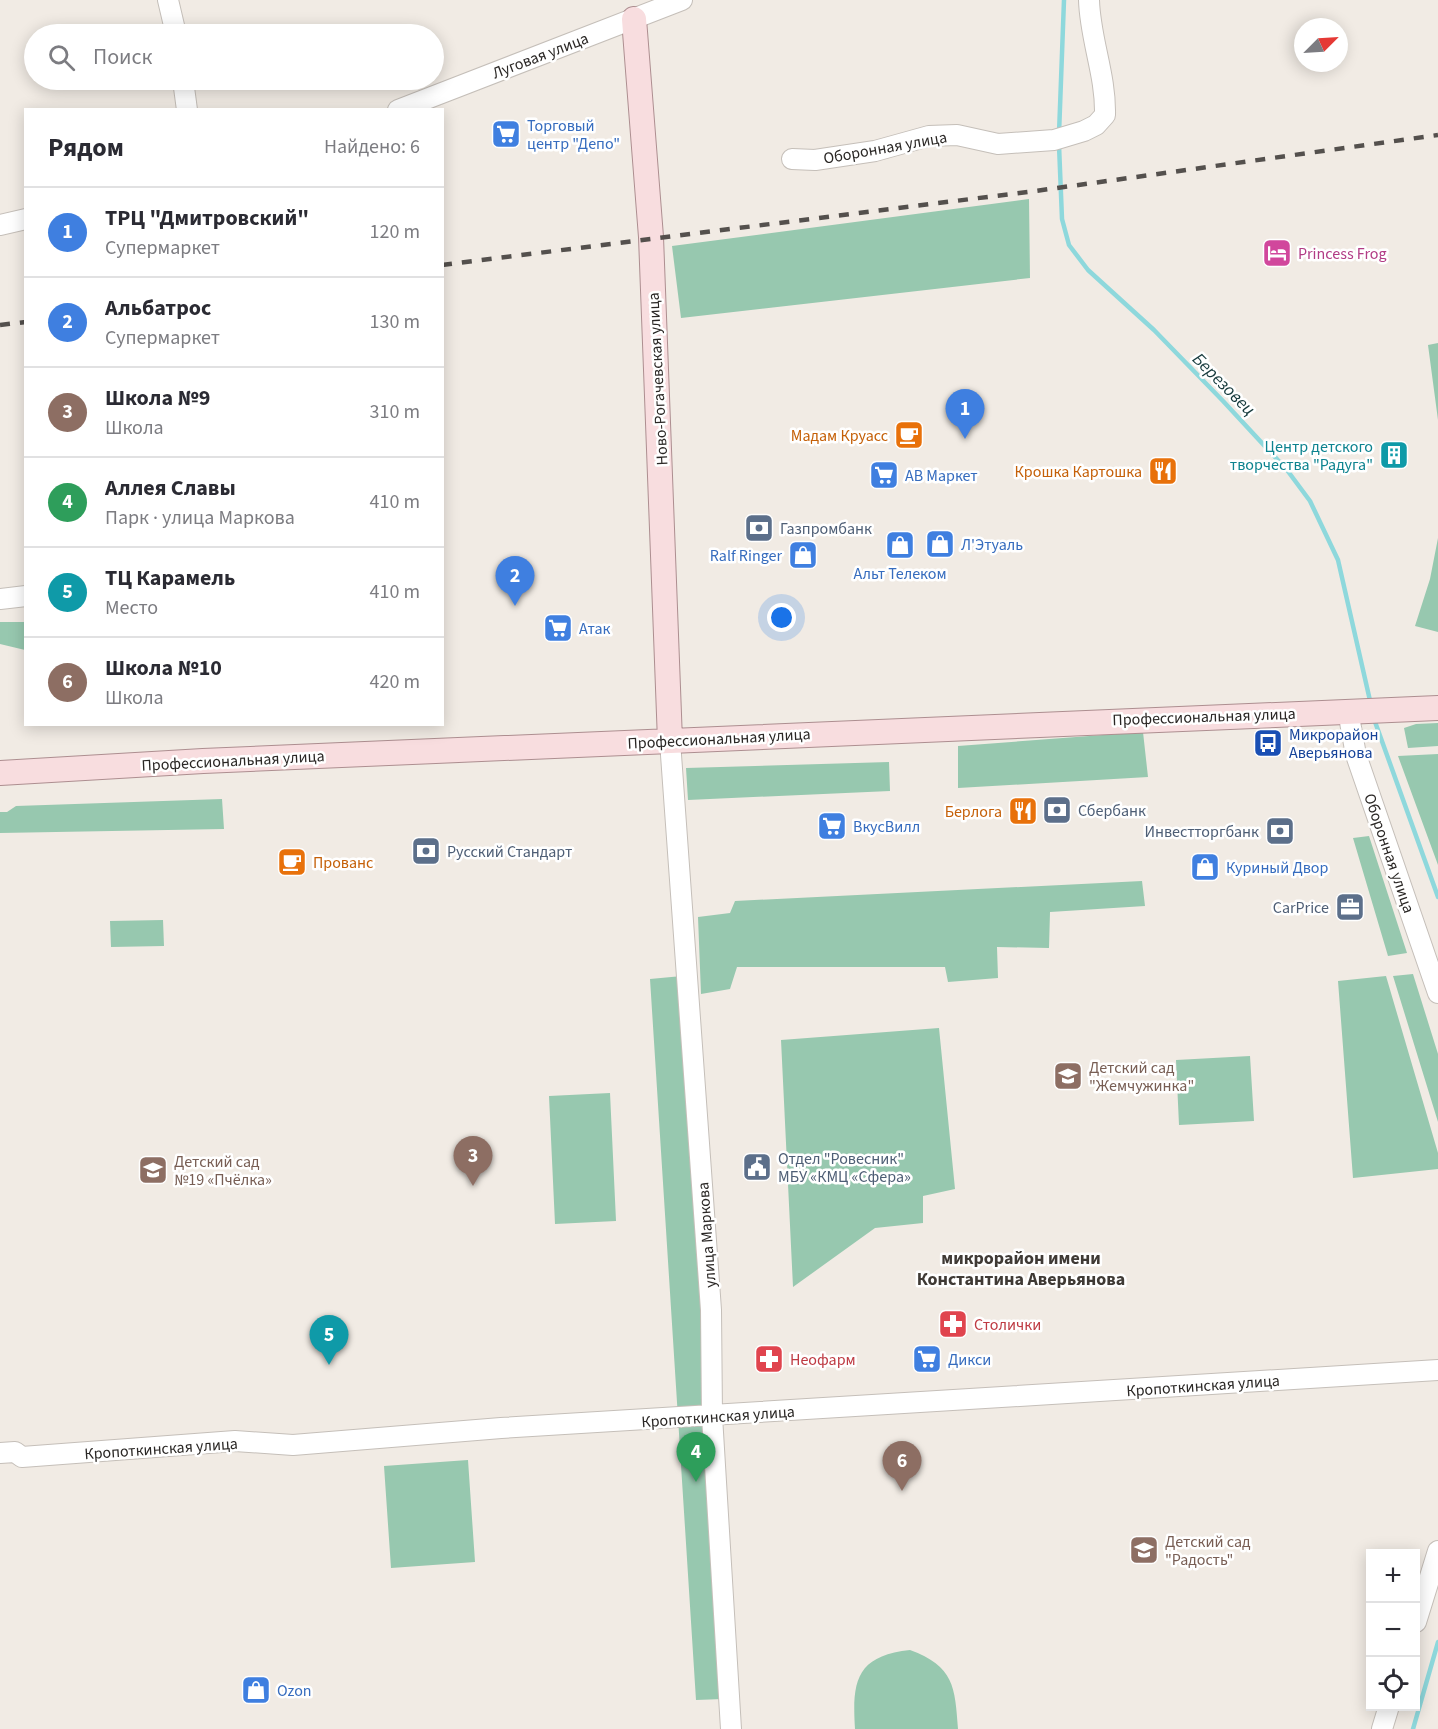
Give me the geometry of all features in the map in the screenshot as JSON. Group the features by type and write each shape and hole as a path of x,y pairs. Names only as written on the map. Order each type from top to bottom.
{"main road":[{"name":"Ново-Рогачевская улица","path":"634,19 651,237 670,741"},
{"name":"Профессиональная улица","path":"0,773 203,761 1438,708"}],"street":[{"path":"168,0 174,24"},
{"name":"Луговая улица","path":"403,108 682,0"},
{"name":"Оборонная улица","path":"792,159 815,160 866,152 929,136 957,135 998,144 1059,139 1096,125 1105,115 1106,89 1090,25 1089,0"},
{"path":"184,90 187,108"},
{"path":"0,225 24,219"},
{"path":"0,598 24,596"},
{"name":"Оборонная улица","path":"1364,710 1356,755 1438,993"},
{"name":"улица Маркова","path":"670,741 711,1310 712,1416 731,1729"},
{"name":"Кропоткинская улица","path":"0,1453 15,1452 22,1457 235,1441 293,1445 501,1428 1438,1370"},
{"path":"1420,1609 1438,1551"},
{"path":"1382,1729 1388,1711"}],"green space":[{"path":"1029,199 1030,278 681,318 672,246"},
{"path":"1438,343 1438,420 1428,345"},
{"path":"1438,538 1438,632 1415,626 1430,579"},
{"path":"0,622 24,622 24,650 0,644"},
{"path":"1438,723 1438,746 1408,748 1404,728 1416,724"},
{"path":"1143,732 1148,777 958,788 958,746"},
{"path":"1438,754 1438,865 1398,756"},
{"path":"889,762 890,791 688,800 686,768"},
{"path":"222,799 224,829 0,833 0,812 7,812 16,806"},
{"path":"1369,836 1407,953 1388,956 1353,838"},
{"path":"1142,881 1145,906 1050,912 1049,948 997,947 998,978 948,982 945,967 737,967 730,989 701,994 698,917 730,913 735,901"},
{"path":"163,920 164,946 111,947 110,921"},
{"path":"1413,974 1438,1054 1438,1122 1393,976"},
{"path":"682,976 723,1699 696,1700 650,979"},
{"path":"1386,976 1438,1153 1438,1169 1353,1178 1338,981"},
{"path":"939,1028 955,1189 923,1196 923,1223 875,1228 793,1287 781,1040"},
{"path":"1250,1056 1254,1121 1179,1125 1176,1060"},
{"path":"610,1093 616,1221 555,1224 549,1096"},
{"path":"468,1460 475,1562 391,1568 384,1466"},
{"path":"910,1650 925,1656 944,1671 953,1690 958,1729 855,1729 855,1697 861,1674 878,1658"}],"waterway":[{"name":"Березовец","path":"1059,134 1064,0"},
{"name":"Березовец","path":"1059,145 1062,219 1069,245 1088,270 1154,330 1223,401 1287,470 1310,501 1338,560 1371,705"},
{"name":"Березовец","path":"1374,719 1438,897"},
{"name":"Березовец","path":"1413,1729 1438,1642"}],"railway":[{"path":"444,265 1035,191 1438,135"},
{"path":"0,325 24,322"}],"place":[{"name":"Торговый центр \"Депо\"","path":"506,134"},
{"name":"Princess Frog","path":"1277,253"},
{"name":"Мадам Круасс","path":"909,435"},
{"name":"ТРЦ \"Дмитровский\"","path":"965,439"},
{"name":"Центр детского творчества \"Радуга\"","path":"1394,455"},
{"name":"Крошка Картошка","path":"1163,471"},
{"name":"АВ Маркет","path":"884,475"},
{"name":"Газпромбанк","path":"759,528"},
{"name":"Л'Этуаль","path":"940,544"},
{"name":"Альт Телеком","path":"900,545"},
{"name":"Ralf Ringer","path":"803,555"},
{"name":"Альбатрос","path":"515,606"},
{"name":"Атак","path":"558,628"},
{"name":"Микрорайон Аверьянова","path":"1268,743"},
{"name":"Сбербанк","path":"1057,810"},
{"name":"Берлога","path":"1023,811"},
{"name":"ВкусВилл","path":"832,826"},
{"name":"Инвестторгбанк","path":"1280,831"},
{"name":"Русский Стандарт","path":"426,851"},
{"name":"Прованс","path":"292,862"},
{"name":"Куриный Двор","path":"1205,867"},
{"name":"CarPrice","path":"1350,907"},
{"name":"Детский сад \"Жемчужинка\"","path":"1068,1076"},
{"name":"Отдел \"Ровесник\" МБУ «КМЦ «Сфера»","path":"757,1167"},
{"name":"Детский сад №19 «Пчёлка»","path":"153,1170"},
{"name":"Школа №9","path":"473,1186"},
{"name":"Столички","path":"953,1324"},
{"name":"Неофарм","path":"769,1359"},
{"name":"Дикси","path":"927,1359"},
{"name":"ТЦ Карамель","path":"329,1365"},
{"name":"Аллея Славы","path":"696,1482"},
{"name":"Школа №10","path":"902,1491"},
{"name":"Детский сад \"Радость\"","path":"1144,1550"},
{"name":"Ozon","path":"256,1690"}],"district":[{"name":"микрорайон имени Константина Аверьянова","path":"1021,1268"}]}
